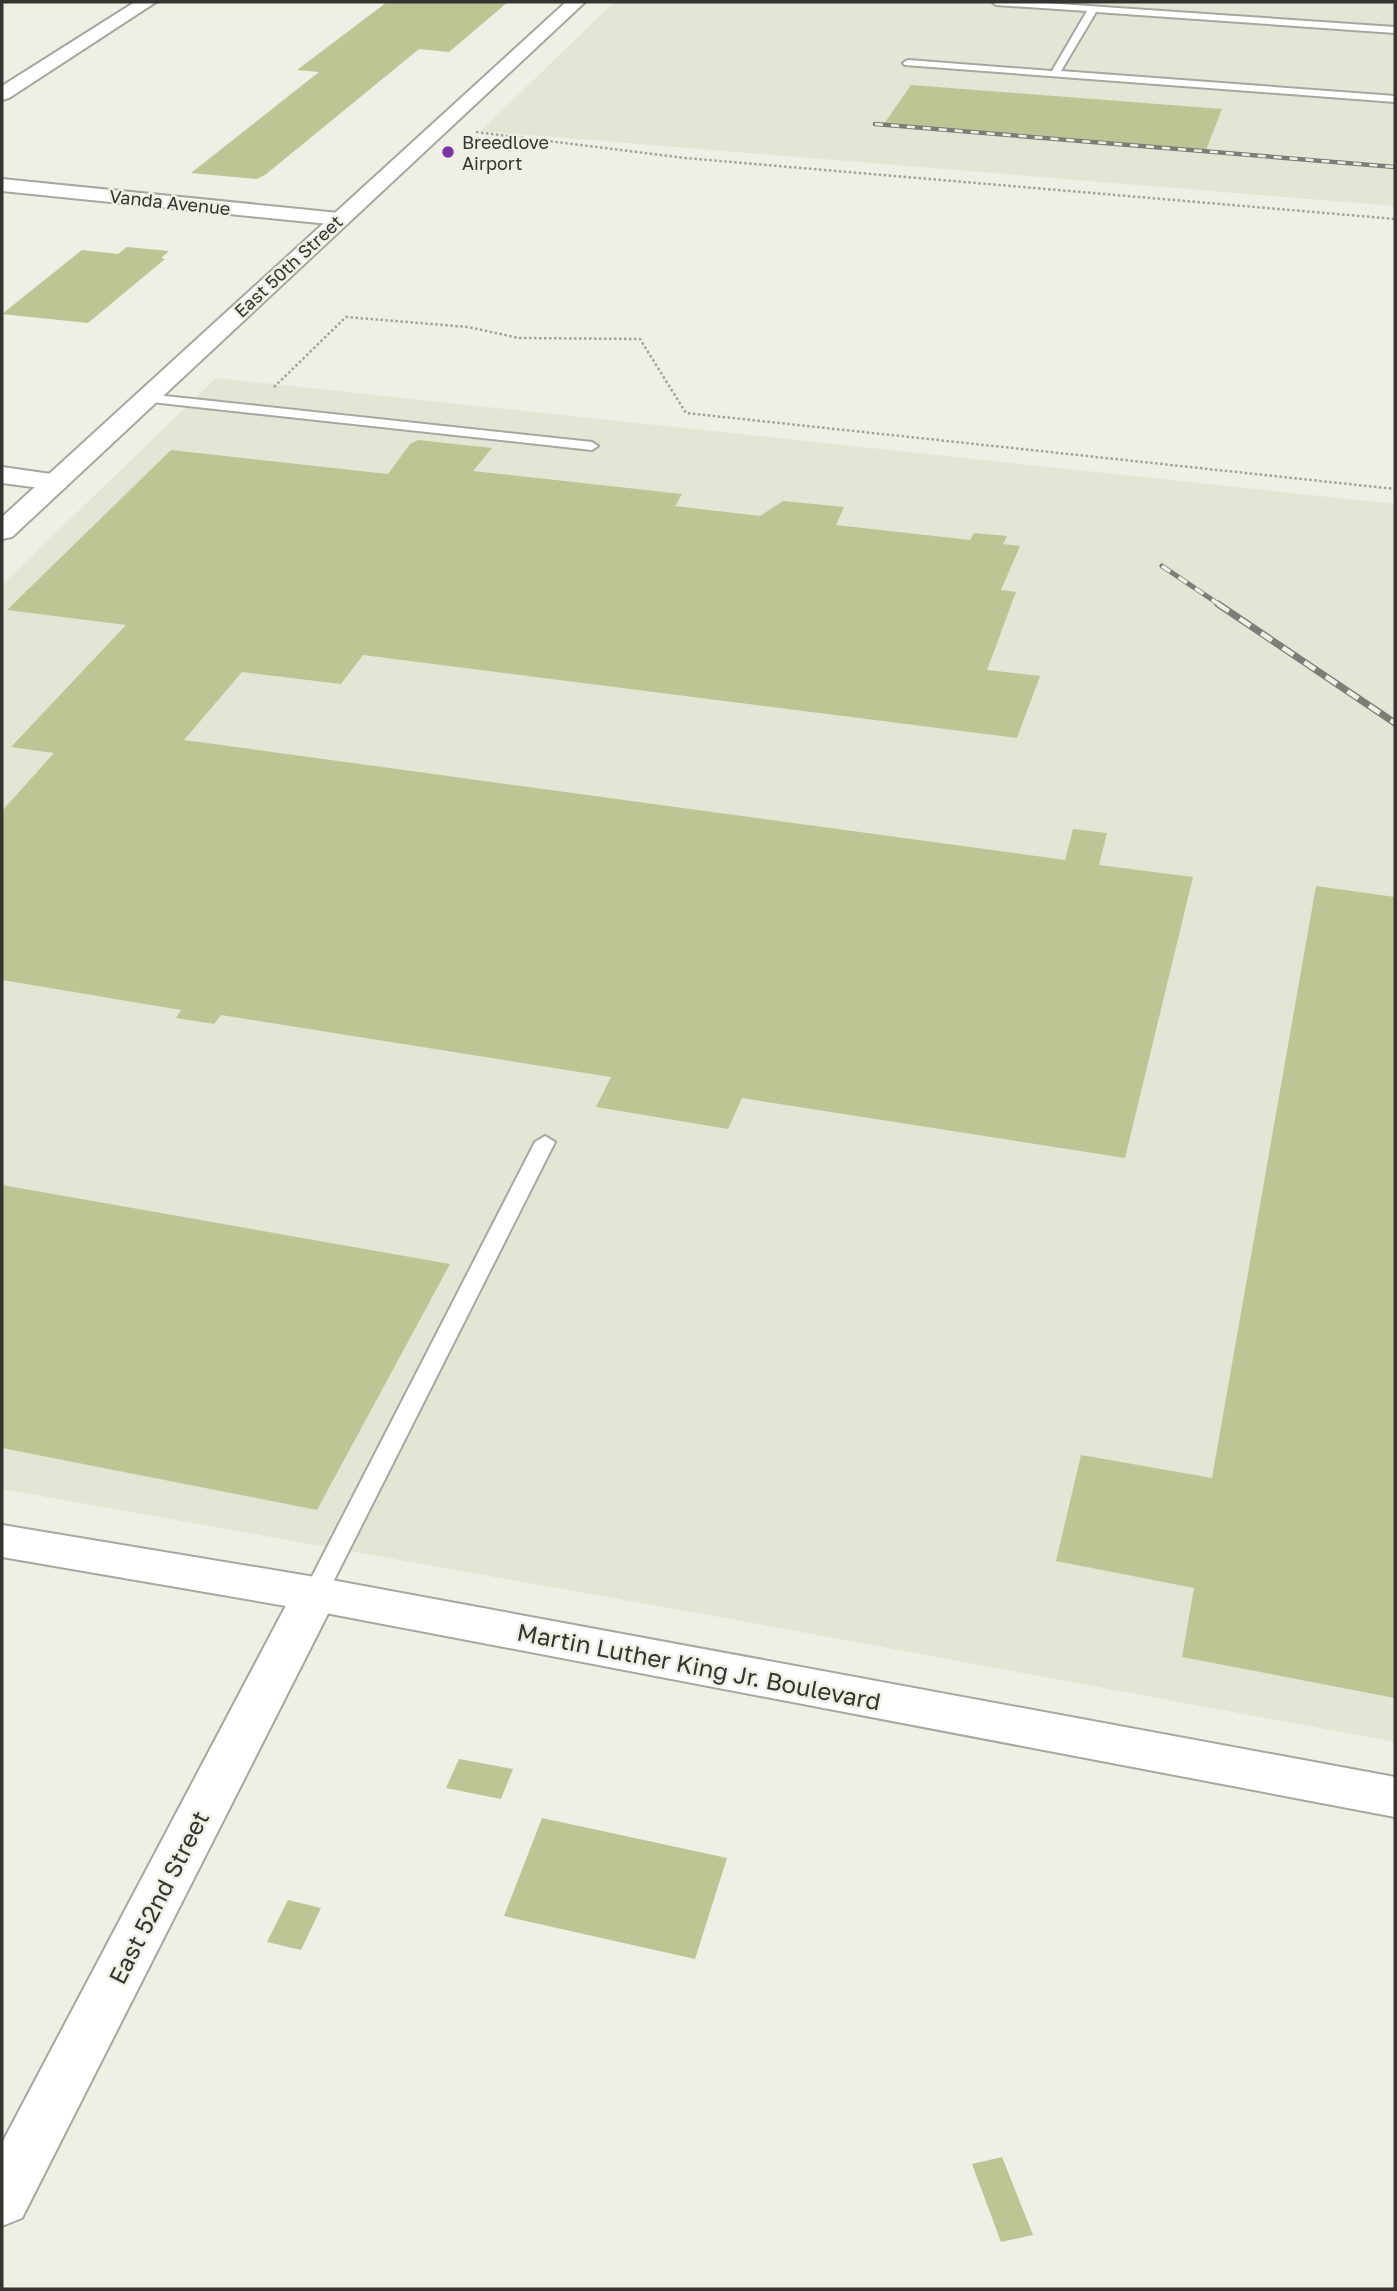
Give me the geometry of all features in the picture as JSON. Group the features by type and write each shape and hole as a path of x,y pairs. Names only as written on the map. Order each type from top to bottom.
{"main road":[{"path":"2,94 147,2"},
{"name":"East 50th Street","path":"2,531 576,2"},
{"name":"Vanda Avenue","path":"2,185 338,219"},
{"path":"2,475 56,482"},
{"name":"Martin Luther King Jr. Boulevard","path":"2,1541 315,1594 1395,1797"},
{"name":"East 52nd Street","path":"2,2200 315,1594"}],"lane":[{"path":"996,2 1077,5 1093,9 1395,30"},
{"path":"1055,74 1093,9"},
{"path":"908,63 1395,99"},
{"path":"146,398 592,446"},
{"path":"315,1594 545,1142"}],"path":[{"path":"438,127 685,158 1395,219"},
{"path":"252,409 346,317 468,327 519,338 640,339 685,413 1395,489"}],"shaded area":[{"path":"614,2 1395,2 1395,206 481,131"},
{"path":"216,378 1395,504 1395,1742 753,1623 2,1489 2,585"}],"building":[{"path":"387,2 508,2 449,52 419,49 265,175 257,179 191,173 319,72 297,70"},
{"path":"911,85 1222,109 1206,150 884,124"},
{"path":"127,247 169,251 161,258 165,259 88,323 2,314 82,250 118,254"},
{"path":"418,440 492,448 473,471 682,494 675,506 760,516 783,501 844,507 836,525 970,540 974,533 1007,536 1003,544 1020,546 1001,590 1016,592 987,670 1040,676 1017,738 363,655 341,684 242,672 184,740 1065,860 1073,829 1107,833 1099,865 1193,877 1125,1158 742,1098 728,1129 596,1107 611,1077 221,1015 214,1024 176,1018 181,1010 2,980 2,811 54,753 11,747 126,625 7,610 171,450 388,474 410,444"},
{"path":"1316,886 1395,897 1395,1698 1182,1657 1194,1588 1056,1561 1081,1455 1212,1478"},
{"path":"2,1185 450,1264 317,1510 2,1448"},
{"path":"459,1759 513,1769 501,1799 446,1788"},
{"path":"542,1818 727,1858 695,1959 504,1916"},
{"path":"288,1900 321,1908 301,1950 267,1942"},
{"path":"1002,2157 1033,2235 1001,2242 972,2164"}],"railway":[{"path":"875,124 1395,167"},
{"path":"1162,566 1220,605"},
{"path":"1218,604 1395,723"}],"place":[{"name":"Breedlove Airport","path":"448,152"}]}
